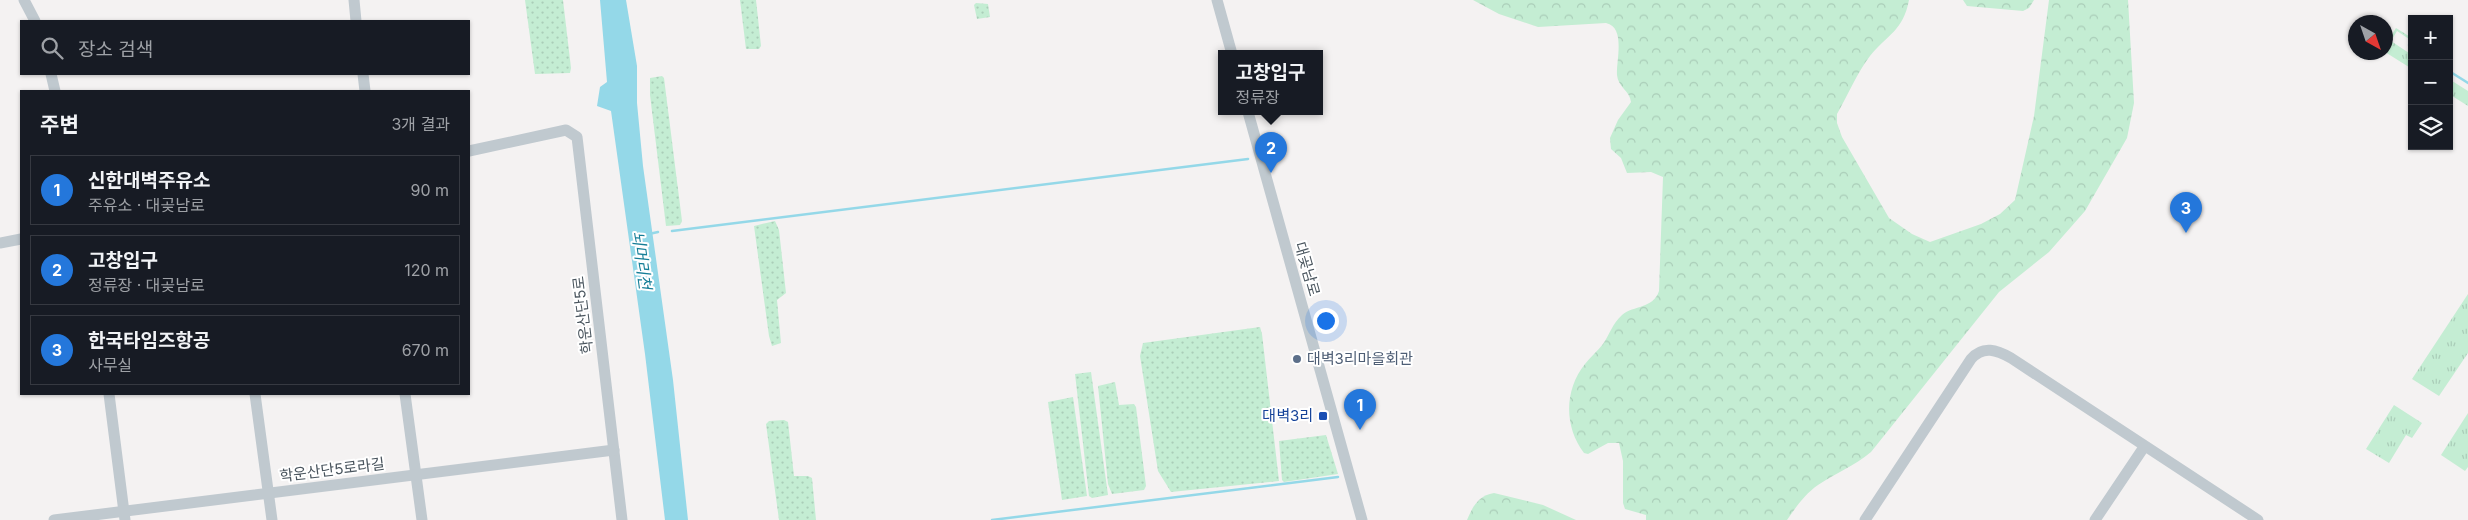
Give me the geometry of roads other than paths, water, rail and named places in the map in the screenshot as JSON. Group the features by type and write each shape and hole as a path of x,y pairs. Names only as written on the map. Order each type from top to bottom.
{"street":[{"path":"24,0 34,20"},
{"path":"354,0 356,20"},
{"path":"1217,0 1231,50"},
{"path":"51,75 55,90"},
{"path":"363,75 365,90"},
{"name":"대곶남로","path":"1249,115 1362,520"},
{"name":"학운산단5로","path":"470,151 566,130 577,138 622,520"},
{"path":"0,243 20,238"},
{"path":"1865,520 1962,370 1976,354 1981,351 1995,350 2011,358 2258,520"},
{"path":"109,395 125,516"},
{"path":"256,395 272,520"},
{"path":"405,395 422,520"},
{"path":"2095,520 2144,447"},
{"name":"학운산단5로라길","path":"54,520 125,516 268,494 614,450"}],"water":[{"name":"뇌머리천","path":"600,0 626,0 637,66 637,103 643,166 673,380 688,520 665,520 645,354 611,111 597,106 600,87 607,82"}],"waterway":[{"path":"2453,74 2468,83"},
{"path":"672,231 1248,159"},
{"name":"뇌머리천","path":"649,234 658,232"},
{"path":"992,520 1338,477"}],"place":[{"name":"고창입구","path":"1271,173"},
{"name":"한국타임즈항공","path":"2186,233"},
{"name":"대벽3리마을회관","path":"1297,359"},
{"name":"대벽3리","path":"1323,416"},
{"name":"신한대벽주유소","path":"1360,430"}]}
